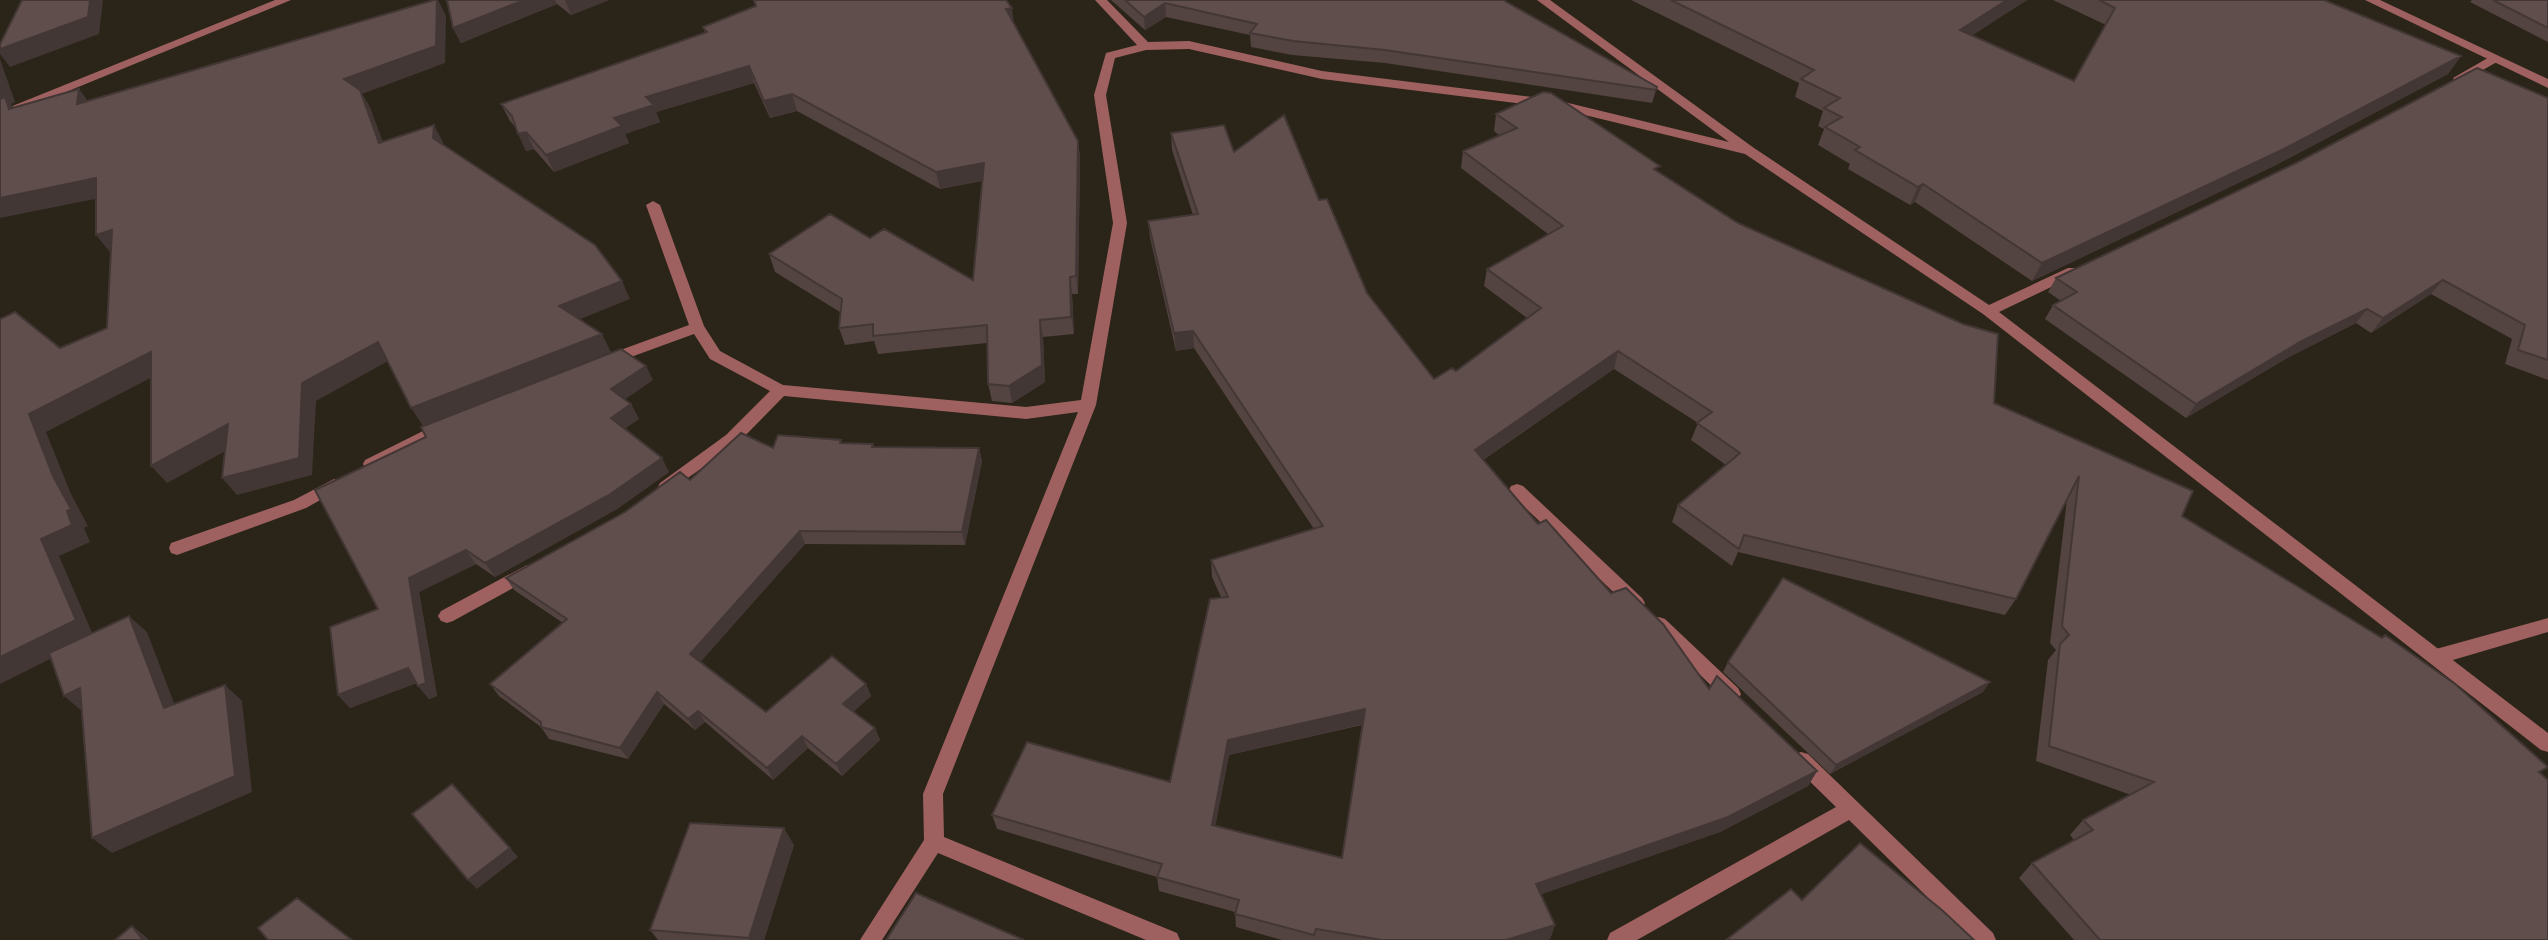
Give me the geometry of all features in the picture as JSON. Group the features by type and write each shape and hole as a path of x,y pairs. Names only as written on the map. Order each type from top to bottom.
{"street":[{"path":"0,115 285,0"},
{"path":"1101,0 1145,46"},
{"path":"1543,0 1749,151 1988,311 2548,744"},
{"path":"2371,0 2548,84"},
{"path":"870,940 934,842 933,794 1088,405 1120,223 1100,95 1110,56 1145,46 1189,45 1322,75 1556,104 1749,151"},
{"path":"2440,88 2493,59"},
{"path":"653,205 697,327 715,355 780,390 1026,413 1088,405"},
{"path":"1988,311 2085,265"},
{"path":"594,365 697,327"},
{"path":"649,500 732,439 780,390"},
{"path":"177,548 300,504 423,435 466,418"},
{"path":"1517,490 1748,709"},
{"path":"447,616 543,563"},
{"path":"2436,657 2548,625"},
{"path":"1782,742 1986,940"},
{"path":"1617,940 1852,808"},
{"path":"934,842 1170,940"}],"building":[{"path":"22,0 90,0 88,17 0,49"},
{"path":"437,0 436,46 344,79 360,90 379,143 434,125 433,138 595,245 622,281 559,306 602,334 411,408 378,342 302,383 299,458 222,478 228,424 151,466 151,352 29,414 53,476 71,509 67,511 72,525 41,539 76,620 0,657 0,319 15,312 60,348 107,328 112,230 96,235 96,178 0,198 0,99 5,97 9,109 79,89 77,104"},
{"path":"447,0 524,0 453,28"},
{"path":"754,0 1006,0 1012,8 1006,9 1078,141 1076,276 1070,277 1071,317 1040,320 1042,365 1009,386 988,384 987,325 873,336 873,324 839,328 842,299 769,254 830,214 870,238 884,229 973,280 984,163 936,172 792,94 764,101 749,66 646,97 654,105 614,118 622,126 546,155 526,132 518,134 512,116 501,104 707,32 703,27 756,6"},
{"path":"1125,0 1503,0 1657,87 1656,90 1385,50 1293,41 1250,33 1257,24 1165,3 1144,17"},
{"path":"1671,0 2007,0 1960,30 2074,81 2115,8 2099,0 2324,0 2461,56 2286,148 2042,263 1923,184 1918,187 1855,150 1860,147 1825,127 1842,117 1824,108 1840,98 1801,79 1814,70"},
{"path":"2493,0 2548,0 2548,28"},
{"path":"2477,68 2548,98 2548,360 2518,350 2525,325 2443,280 2383,318 2367,309 2300,342 2196,404 2053,305 2077,292 2056,278 2296,163"},
{"path":"1543,92 1551,93 1660,166 1654,169 1738,223 1963,324 1998,334 1994,403 2193,491 2182,516 2382,638 2385,635 2455,684 2548,767 2539,772 2548,780 2548,940 2100,940 2032,863 2093,830 2083,820 2154,782 2049,746 2060,644 2069,635 2062,626 2079,476 2016,599 1744,535 1739,549 1678,505 1740,453 1697,423 1712,412 1618,351 1475,450 1538,524 1546,520 1611,593 1626,588 1663,624 1709,689 1717,676 1817,771 1728,817 1536,884 1555,925 1506,940 1382,940 1316,929 1314,935 1235,914 1239,900 1157,877 1162,864 992,815 1027,742 1170,782 1210,599 1228,597 1211,560 1323,526 1193,331 1174,333 1148,221 1198,214 1171,133 1224,125 1234,152 1284,115 1319,200 1327,199 1367,293 1434,379 1452,368 1456,371 1541,308 1487,269 1563,226 1463,151 1517,128 1496,114","holes":["1365,709 1342,858 1212,825 1228,740"]},
{"path":"621,349 646,366 611,389 631,404 611,418 662,458 609,495 485,563 466,550 409,578 426,683 418,686 408,668 338,695 330,627 378,609 315,490 426,437 421,427"},
{"path":"741,433 773,448 778,435 873,444 872,447 979,448 962,532 800,531 690,654 766,712 832,656 866,684 843,704 875,728 836,764 802,736 767,768 698,711 688,719 657,692 620,748 541,727 541,722 490,684 567,619 506,578 625,512 680,472 690,480"},
{"path":"1783,578 1990,682 1836,765 1728,662"},
{"path":"129,616 164,708 225,685 235,776 92,838 80,688 64,696 49,653"},
{"path":"452,784 510,848 468,880 412,814"},
{"path":"690,823 784,828 749,938 650,930"},
{"path":"1860,843 1974,940 1726,940 1791,889 1802,900"},
{"path":"916,893 1024,940 886,940"},
{"path":"297,898 352,940 268,940 258,928"},
{"path":"132,926 143,940 115,940"}]}
